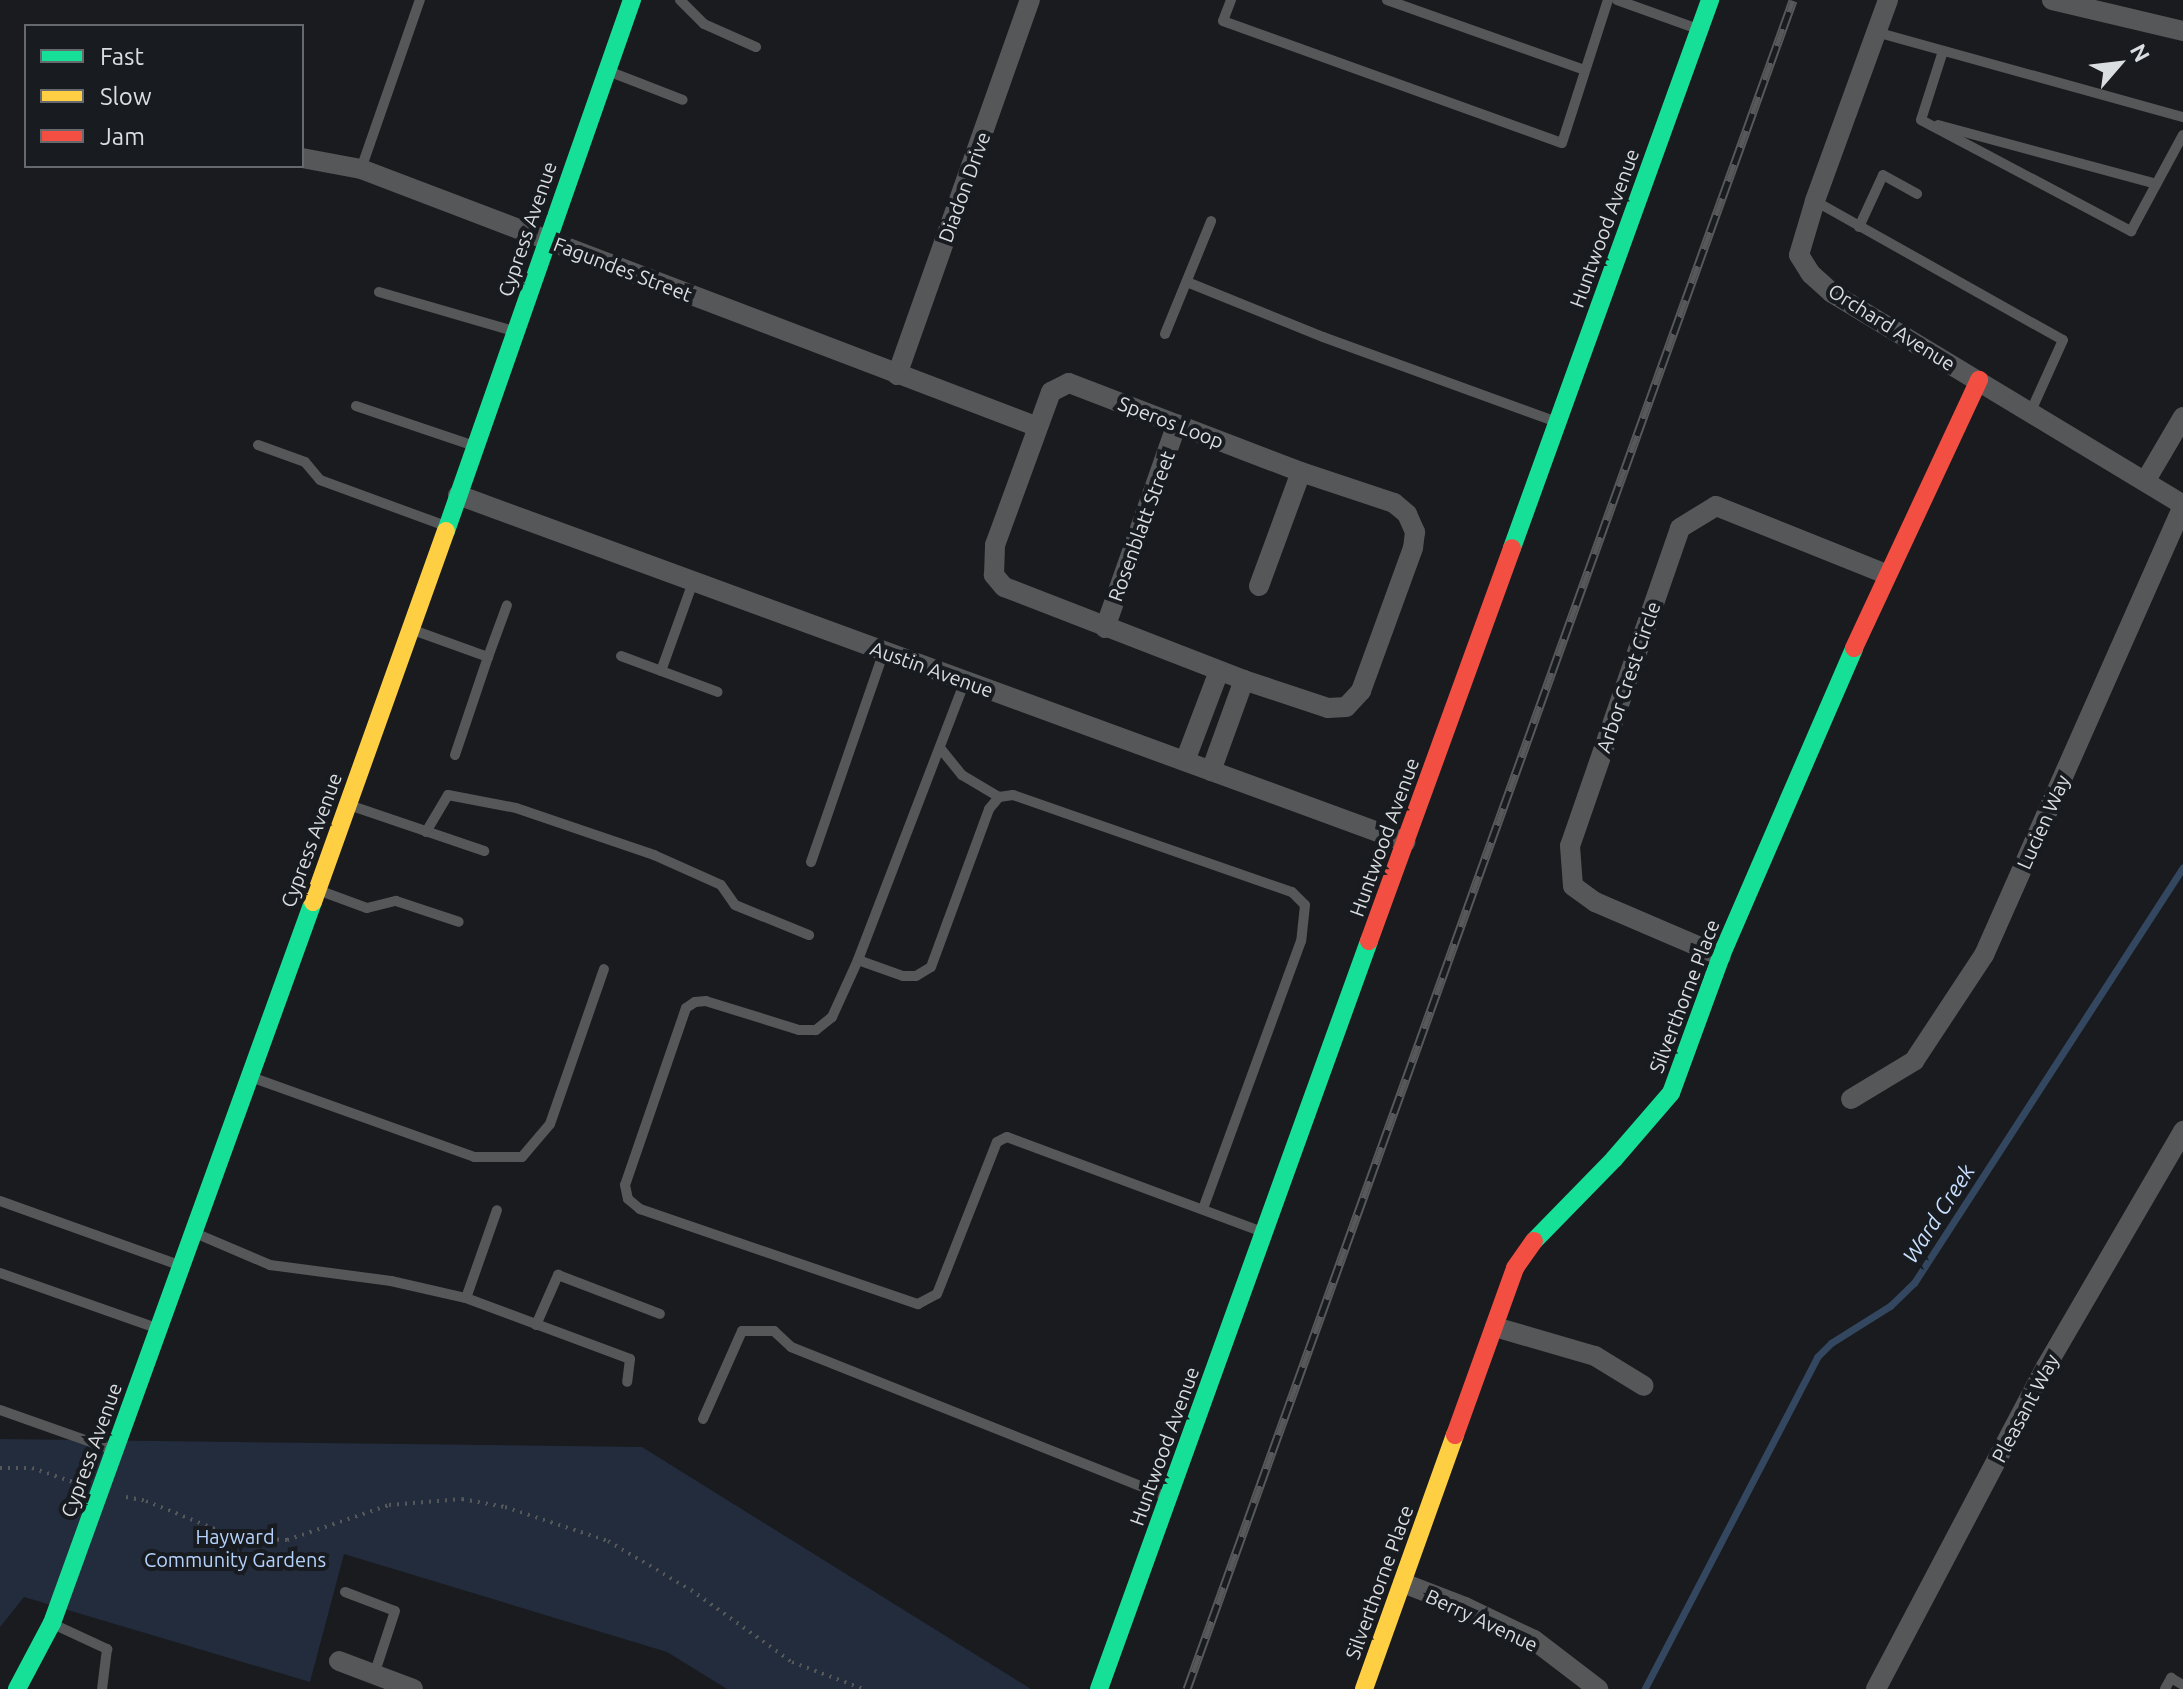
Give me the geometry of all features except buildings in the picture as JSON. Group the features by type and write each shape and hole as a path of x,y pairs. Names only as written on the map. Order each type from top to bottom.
{"street":[{"name":"Cypress Avenue","path":"17,1689 52,1623 101,1491 412,630 632,0"},
{"name":"Diadon Drive","path":"897,375 1030,0"},
{"name":"Huntwood Avenue","path":"1099,1689 1710,0"},
{"name":"Orchard Avenue","path":"1888,0 1815,201 1799,255 1811,274 1832,293 2183,505"},
{"path":"2052,0 2183,31"},
{"name":"Fagundes Street","path":"304,158 361,169 1038,427"},
{"name":"Silverthorne Place","path":"1364,1689 1515,1268 1540,1232 1614,1159 1671,1093 1721,956 1886,574 1979,380"},
{"name":"Speros Loop","path":"1069,383 1301,472 1394,503 1407,514 1415,532 1413,548 1361,691 1346,707 1328,708 1219,671 1004,587 994,575 995,545 1038,427 1051,392 1069,383"},
{"path":"2146,480 2183,417"},
{"name":"Rosenblatt Street","path":"1105,628 1177,424"},
{"path":"1259,586 1301,472"},
{"name":"Austin Avenue","path":"458,495 1405,842"},
{"name":"Lucien Way","path":"1851,1099 1914,1061 1984,955 2183,505"},
{"name":"Arbor Crest Circle","path":"1721,956 1595,902 1573,886 1570,846 1680,528 1716,506 1886,574"},
{"path":"1185,761 1219,671"},
{"path":"1211,771 1244,680"},
{"name":"Pleasant Way","path":"1876,1689 2047,1365 2183,1131"},
{"path":"1495,1327 1595,1356 1644,1386"},
{"name":"Berry Avenue","path":"1403,1583 1465,1607 1534,1640 1598,1689"},
{"path":"339,1661 413,1689"}],"lane":[{"path":"361,169 420,0"},
{"path":"680,0 704,24 756,47"},
{"path":"1231,0 1223,21 1562,143 1608,0"},
{"path":"1387,0 1585,70"},
{"path":"1617,0 1699,30"},
{"path":"1876,32 2183,117"},
{"path":"1921,120 1943,51"},
{"path":"606,70 683,100"},
{"path":"1921,120 2156,184"},
{"path":"1921,120 2131,231 2183,135"},
{"path":"1859,227 1883,175 1917,194"},
{"path":"1815,201 2063,340 2031,411"},
{"path":"1165,334 1211,221"},
{"path":"1187,282 1323,337 1557,423"},
{"path":"379,292 515,332"},
{"path":"356,406 475,447"},
{"path":"258,445 305,462 320,480 448,527"},
{"path":"661,671 693,582"},
{"path":"455,755 507,605"},
{"path":"412,630 488,657"},
{"path":"811,862 884,651"},
{"path":"621,656 718,692"},
{"path":"965,681 858,960 832,1017 816,1030 799,1030 706,1001 695,1002 686,1008 625,1185 625,1193 632,1204 918,1304 937,1294 997,1142 1007,1137 1264,1233"},
{"path":"940,748 962,775 999,797 1013,795 1292,892 1305,905 1301,941 1203,1209"},
{"path":"426,832 448,795 516,808 654,855 721,885 735,905 809,935"},
{"path":"858,960 903,976 916,976 931,967 989,809 999,797"},
{"path":"347,805 484,851"},
{"path":"316,890 367,908 396,901 459,922"},
{"path":"249,1076 474,1157 522,1157 550,1124 604,969"},
{"path":"0,1201 181,1266"},
{"path":"466,1298 497,1210"},
{"path":"194,1232 270,1265 391,1281 466,1298 630,1359 627,1382"},
{"path":"0,1273 159,1329"},
{"path":"536,1325 558,1275 660,1314"},
{"path":"703,1419 742,1331 774,1331 791,1347 1169,1497"},
{"path":"0,1410 115,1450"},
{"path":"345,1592 395,1611 374,1675"},
{"path":"52,1623 107,1649 102,1689"},
{"path":"2165,1689 2171,1678 2183,1685"}],"path":[{"path":"0,1468 32,1468 101,1491 146,1501 237,1538 287,1540 389,1505 462,1499 505,1507 608,1541 691,1590 792,1662 863,1689"}],"green space":[{"name":"Hayward Community Gardens","path":"0,1439 642,1447 1031,1689 727,1689 667,1652 344,1554 310,1682 24,1597 0,1627"}],"waterway":[{"name":"Ward Creek","path":"1645,1688 1817,1357 1831,1343 1890,1306 1914,1283 2183,867"}],"railway":[{"path":"1187,1689 1793,0"}],"traffic: fast":[{"path":"446,531 632,0"},
{"path":"1512,548 1710,0"},
{"path":"1534,1241 1614,1159 1671,1093 1721,956 1854,648"},
{"path":"17,1689 52,1623 313,902"},
{"path":"1099,1689 1369,941"}],"traffic: slow":[{"path":"313,902 446,531"},
{"path":"1364,1689 1455,1435"}],"traffic: jam":[{"path":"1854,648 1979,380"},
{"path":"1369,941 1512,548"},
{"path":"1455,1435 1515,1268 1534,1241"}]}
